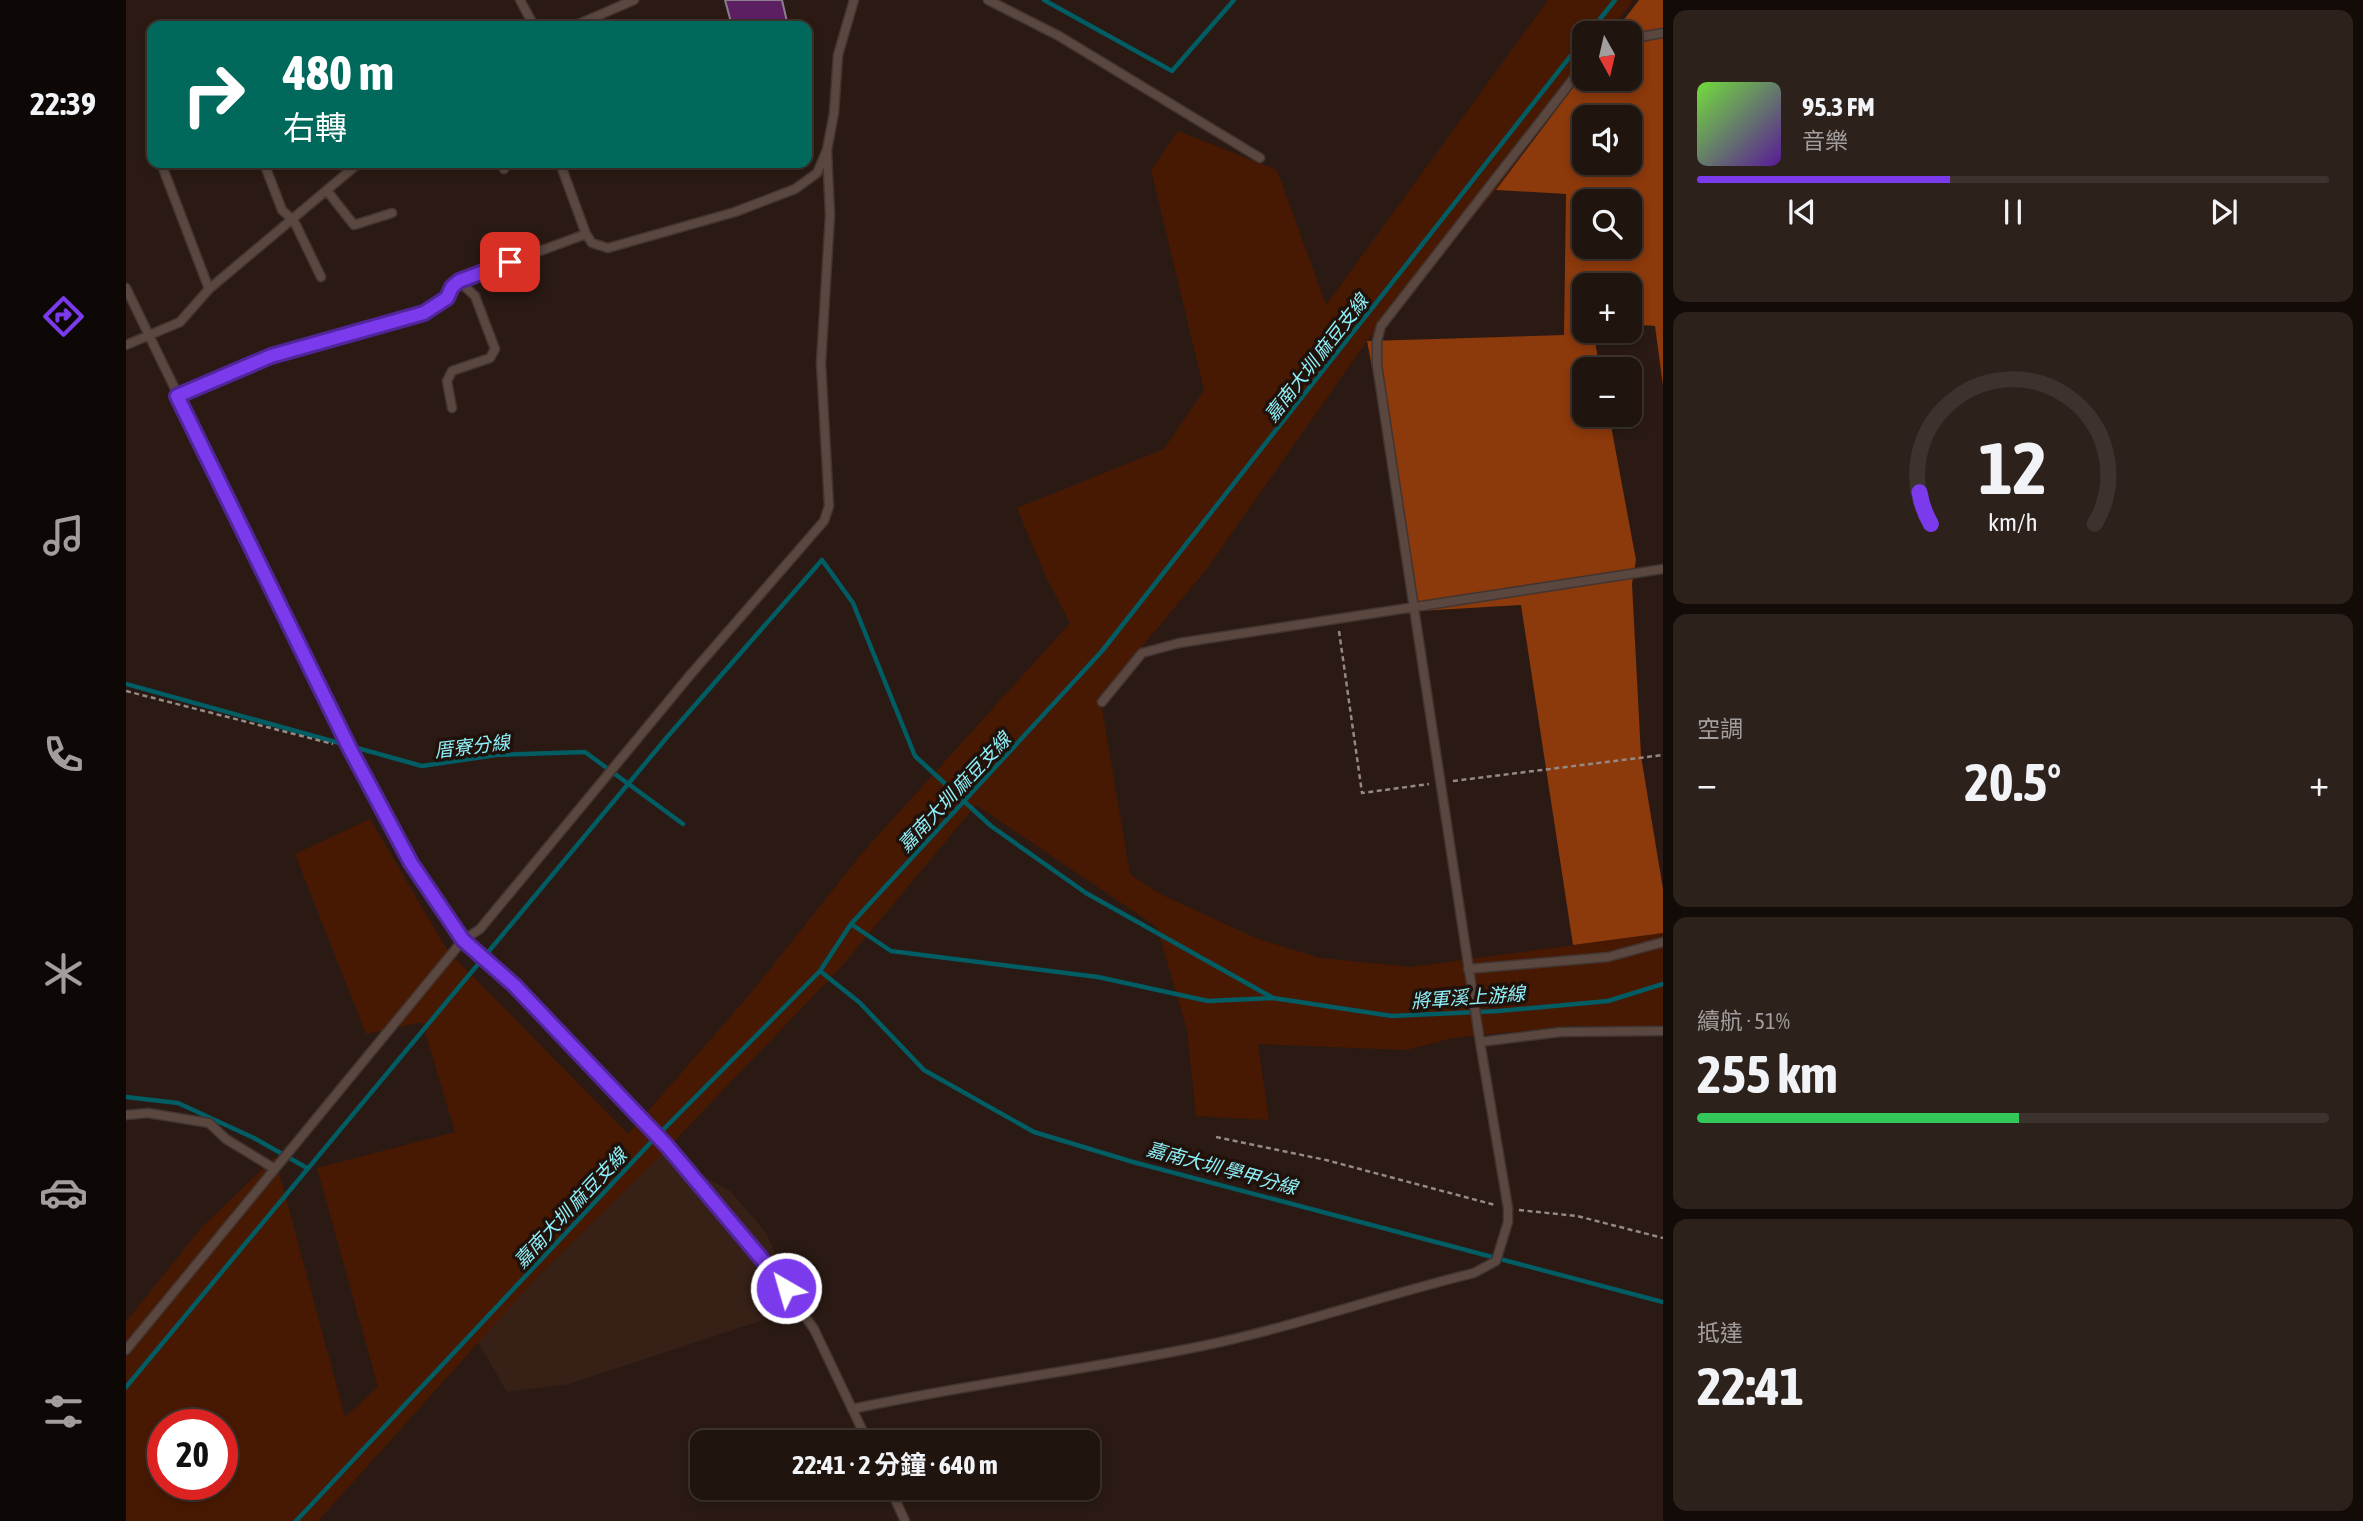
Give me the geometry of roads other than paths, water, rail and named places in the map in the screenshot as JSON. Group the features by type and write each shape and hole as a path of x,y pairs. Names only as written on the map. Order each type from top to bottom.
{"lane":[{"path":"520,0 531,21"},
{"path":"586,21 634,0"},
{"path":"563,168 586,234 592,243 608,248 735,212 796,189 817,173 827,150 834,113 838,55 854,0"},
{"path":"988,0 1059,36 1260,158"},
{"path":"1642,36 1663,33"},
{"path":"852,1409 935,1392 1070,1372 1206,1346 1474,1273 1496,1261 1508,1222 1508,1208 1468,969 1377,365 1377,341 1381,326 1572,80"},
{"path":"126,1350 463,940 480,929 691,674 824,521 829,506 821,363 830,215 827,150"},
{"path":"163,168 209,289"},
{"path":"266,168 282,209 294,221 321,277"},
{"path":"126,345 147,333 180,322 209,289 294,221 354,168"},
{"path":"328,192 354,225 392,213"},
{"path":"177,396 271,356 424,313 447,298 452,287 459,281 586,234"},
{"path":"452,408 447,380 452,371 490,358 495,349 475,296 459,281"},
{"path":"126,288 350,749 411,863 463,940 514,985 667,1146 771,1268 814,1329 862,1430"},
{"path":"1102,702 1142,653 1179,643 1663,569"},
{"path":"1468,969 1608,957 1663,942"},
{"path":"1480,1042 1561,1032 1663,1031"},
{"path":"126,1115 160,1114 209,1123 226,1139 275,1168"},
{"path":"895,1500 905,1521"}],"waterway":[{"path":"1044,0 1172,71 1234,0"},
{"name":"嘉南大圳 麻豆支線","path":"1598,21 1615,0"},
{"name":"嘉南大圳 麻豆支線","path":"296,1521 654,1139 820,971 851,924 1102,651 1572,54"},
{"path":"126,1387 668,736 822,560 853,603 915,756 991,826 1086,893 1273,998"},
{"name":"厝寮分線","path":"126,684 422,766 496,755 585,752 683,824"},
{"name":"將軍溪上游線","path":"851,924 891,951 1098,977 1208,1001 1273,998 1392,1016 1498,1011 1608,1001 1663,984"},
{"name":"嘉南大圳 學甲分線","path":"820,971 859,1002 924,1070 1034,1132 1133,1162 1663,1302"},
{"path":"126,1097 178,1103 254,1138 307,1168"}]}
